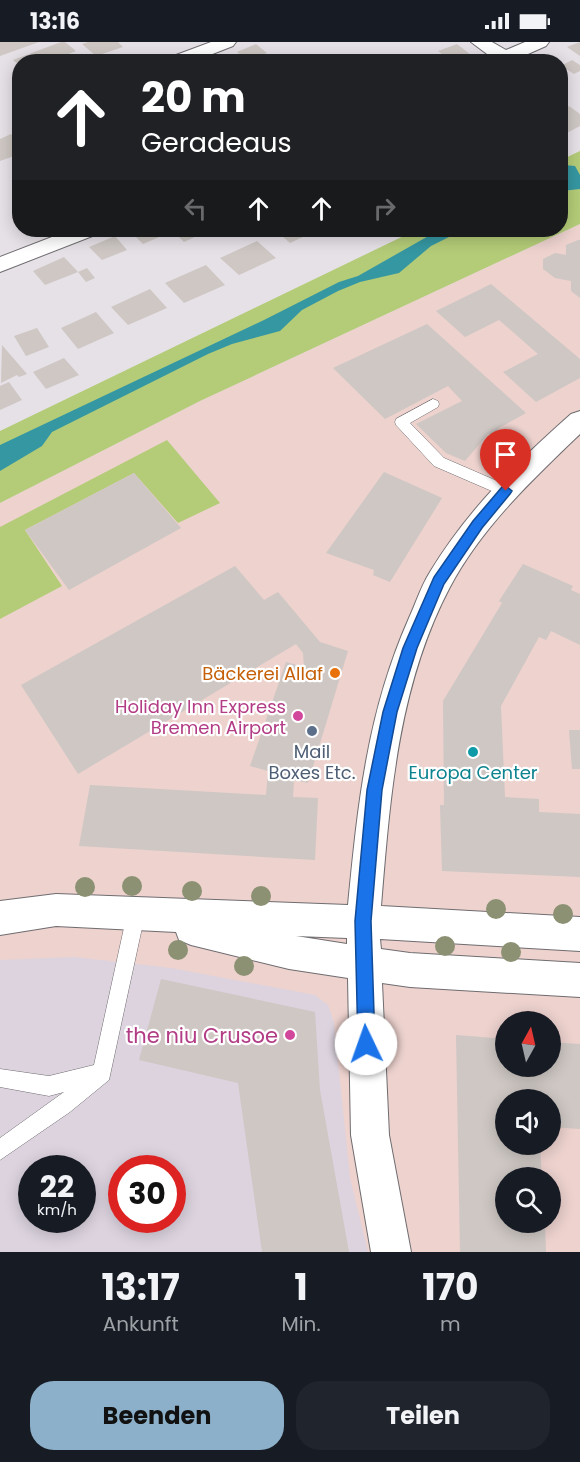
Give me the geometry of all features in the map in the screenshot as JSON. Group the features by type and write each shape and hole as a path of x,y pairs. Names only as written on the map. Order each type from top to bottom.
{"street":[{"path":"196,54 228,42"},
{"path":"480,42 493,54"},
{"path":"511,54 540,42"},
{"path":"0,265 70,237"},
{"path":"391,1252 370,1135 363,963 363,921 375,790 390,712 410,648 439,581 478,524 519,476 580,420"},
{"path":"0,918 56,910 136,915 363,921 580,934"},
{"path":"136,915 289,952 410,970 580,980"}],"lane":[{"path":"433,404 401,422 439,462 506,491"},
{"path":"0,1150 63,1105 102,1073 136,915"},
{"path":"0,1078 49,1086 102,1073"}],"shaded area":[{"path":"580,224 580,1252 0,1252 0,503 200,401 552,237 568,237 568,230"},
{"path":"74,957 171,968 315,995 328,1005 334,1023 350,1178 368,1252 0,1252 0,960"}],"green space":[{"path":"580,151 580,224 568,230 568,157"},
{"path":"402,237 552,237 200,401 0,503 0,431"},
{"path":"167,440 220,503 178,523 134,473 25,530 62,586 0,619 0,527"}],"water":[{"path":"568,165 575,166 580,175 580,189 568,190"},
{"path":"427,237 449,237 431,246 399,273 360,282 338,291 302,310 280,331 232,344 208,354 52,432 42,446 0,471 0,445 339,282 358,276"}],"building":[{"path":"0,42 39,42 0,56"},
{"path":"61,42 65,42 76,51 69,54 29,54"},
{"path":"118,42 123,47 102,54 94,54 82,44"},
{"path":"580,42 580,56 567,47"},
{"path":"256,44 267,53 240,54 237,52"},
{"path":"457,44 470,54 442,54 438,51"},
{"path":"572,60 580,65 580,71 574,74 568,70 568,62"},
{"path":"568,106 580,114 580,126 568,132"},
{"path":"12,135 12,157 0,161 0,139"},
{"path":"116,237 127,250 102,260 89,247"},
{"path":"136,237 159,237 143,244"},
{"path":"179,237 195,237 184,242"},
{"path":"283,237 303,237 290,243"},
{"path":"580,240 580,298 571,291 571,281 555,278 543,269 543,259 555,253 566,255 566,245"},
{"path":"257,241 276,258 239,275 220,258"},
{"path":"64,257 78,272 45,285 33,271"},
{"path":"206,265 225,285 184,303 165,283"},
{"path":"87,268 95,278 86,282 78,272"},
{"path":"491,284 580,359 580,378 536,402 503,372 538,354 499,320 465,337 436,311"},
{"path":"150,289 167,308 128,325 111,307"},
{"path":"96,312 114,333 78,349 61,328"},
{"path":"427,324 526,413 499,428 494,436 488,434 465,461 446,453 416,424 462,401 448,386 385,419 333,368"},
{"path":"37,328 49,347 26,356 14,336"},
{"path":"2,345 27,374 19,377 17,375 1,383"},
{"path":"64,358 79,375 46,389 33,372"},
{"path":"9,382 22,400 0,410 0,386"},
{"path":"384,472 442,498 390,582 373,575 374,570 326,553"},
{"path":"134,473 181,528 69,590 25,530"},
{"name":"Europa Center","path":"523,564 573,586 571,590 580,594 580,645 551,631 546,640 539,637 501,706 505,797 539,799 539,812 580,814 580,877 442,871 440,805 444,805 443,701 502,603 499,601"},
{"path":"235,566 264,600 278,592 320,642 348,651 308,783 294,780 293,797 318,798 315,860 79,846 90,785 266,795 268,771 250,766 286,662 304,667 303,653 296,644 78,774 21,685"},
{"name":"Europa Center","path":"569,730 580,730 580,769 572,769"},
{"path":"161,979 315,1012 320,1090 349,1252 262,1252 238,1083 139,1060"},
{"path":"456,1035 495,1038 495,1077 561,1077 561,1043 580,1044 580,1129 561,1128 561,1089 495,1089 495,1155 541,1155 541,1167 495,1167 495,1233 545,1233 546,1252 460,1252"}],"place":[{"name":"Bäckerei Allaf","path":"335,673"},
{"name":"Holiday Inn Express Bremen Airport","path":"298,716"},
{"name":"Mail Boxes Etc.","path":"312,731"},
{"name":"Europa Center","path":"473,752"},
{"name":"the niu Crusoe","path":"290,1035"}],"route":[{"path":"366,1044 363,921 375,790 390,712 410,648 439,581 478,524 506,491"}]}
